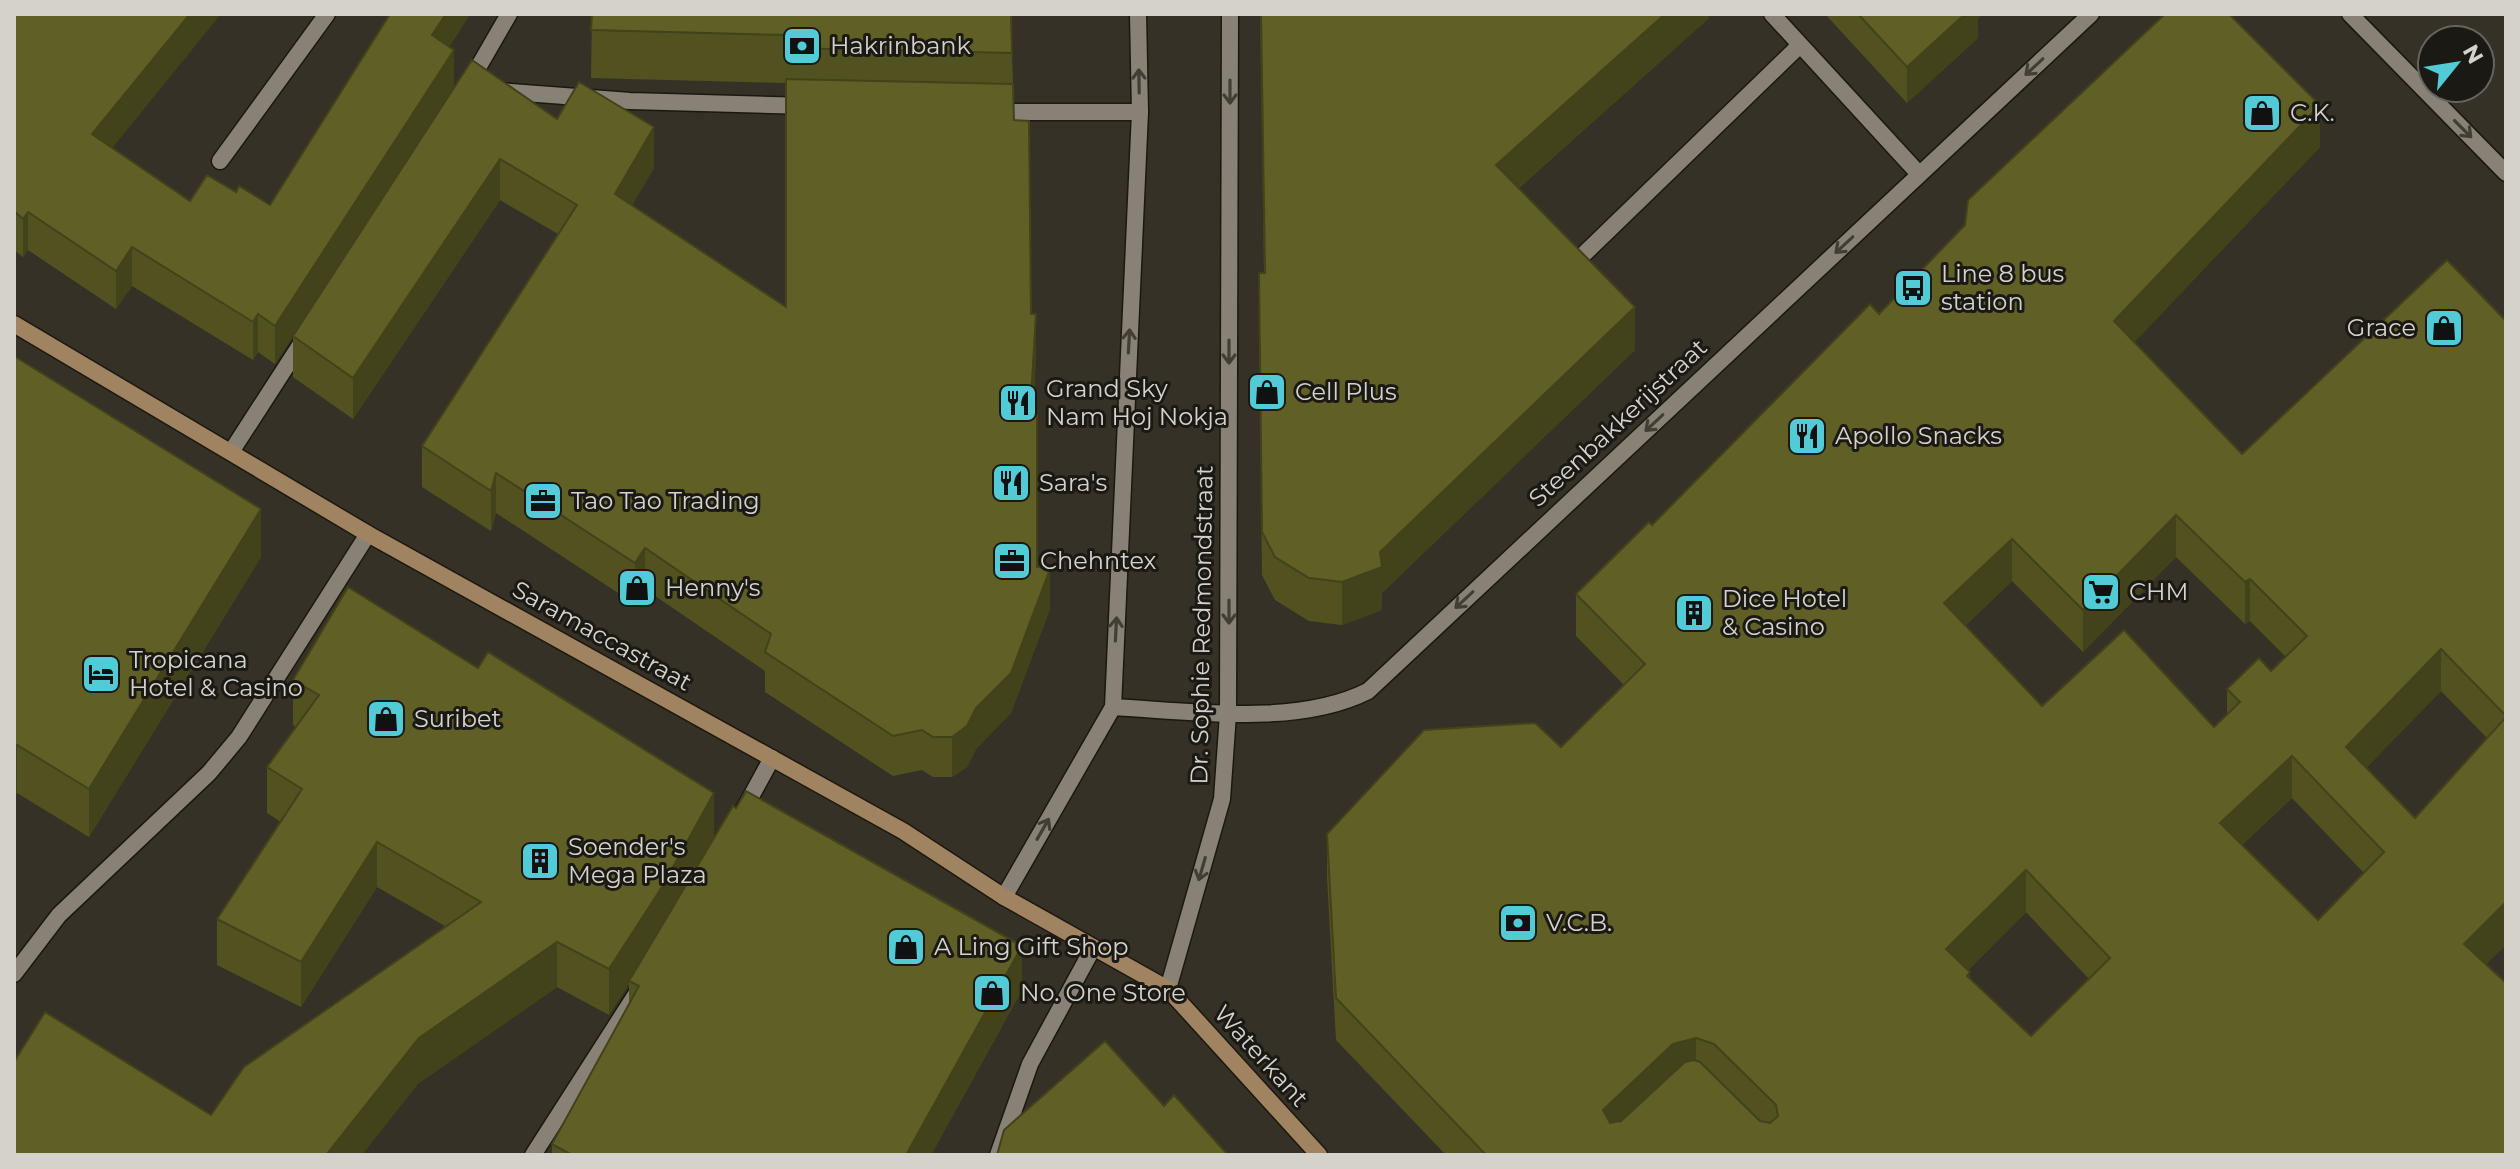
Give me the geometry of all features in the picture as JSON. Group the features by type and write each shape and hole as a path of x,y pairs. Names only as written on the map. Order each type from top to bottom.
{"main road":[{"name":"Saramaccastraat","path":"14,324 368,534 903,831 1004,897 1168,989"},
{"name":"Waterkant","path":"1168,989 1319,1155"}],"street":[{"path":"220,161 327,14"},
{"path":"509,14 462,95 820,107"},
{"path":"1004,897 1113,707 1140,112 1138,14"},
{"name":"Dr. Sophie Redmondstraat","path":"1168,989 1222,799 1228,714 1230,14"},
{"path":"1772,14 1919,174"},
{"name":"Steenbakkerijstraat","path":"1113,707 1228,714 1330,707 1368,691 2091,14"},
{"path":"2350,14 2506,173"},
{"path":"1582,256 1800,45"},
{"path":"979,111 1140,112"},
{"path":"231,452 311,328"},
{"path":"14,974 59,915 209,773 239,737 368,534"},
{"path":"733,828 772,758"},
{"path":"998,1155 1030,1064 1093,948"},
{"path":"533,1155 647,977"}],"building":[{"path":"14,14 190,14 92,134 190,201 207,175 236,192 239,186 270,205 390,14 446,14 432,35 454,50 275,326 258,314 253,322 132,247 116,271 28,212 23,219 14,211"},
{"path":"592,14 1011,14 1012,53 786,48 786,35 591,30"},
{"path":"1261,14 1665,14 1496,165 1635,307 1380,552 1382,567 1342,582 1309,578 1275,557 1262,532 1259,273 1265,273"},
{"path":"1858,14 1965,14 1907,67"},
{"path":"2165,14 2229,14 2320,105 2114,321 2242,454 2447,260 2506,321 2506,716 2441,649 2346,747 2415,818 2506,717 2506,902 2464,944 2506,983 2506,1155 1486,1155 1336,998 1327,834 1424,730 1535,723 1561,747 1645,664 1576,594 1649,522 1652,525 1870,304 1879,314 1965,225 1968,200","holes":["2176,515 2245,582 2250,579 2307,636 2271,671 2259,658 2227,689 2240,702 2214,727 2124,630 2042,706 1944,603 2012,539 2083,610","2292,756 2384,852 2318,920 2220,823","2026,870 2110,958 2031,1036 1967,976 1970,972 1946,949","1696,1038 1714,1044 1776,1105 1778,1116 1770,1123 1760,1121 1700,1062 1694,1060 1685,1062 1621,1121 1610,1123 1603,1110 1673,1044"]},
{"path":"472,60 557,119 579,82 654,127 615,194 786,307 786,79 1013,84 1014,120 1029,121 1031,314 1036,314 1030,415 1037,415 1037,567 1050,569 1011,673 976,708 967,726 952,737 933,737 922,730 893,736 765,652 771,634 645,548 635,563 496,473 491,491 422,446 577,205 500,159 353,378 293,336"},
{"name":"Tropicana Hotel & Casino","path":"14,356 261,509 89,789 17,745 14,750"},
{"path":"348,587 478,668 488,652 714,793 662,887 609,969 557,942 419,1038 326,1155 14,1155 14,1062 45,1012 211,1115 244,1067 481,902 377,842 301,962 217,919 302,789 267,767 319,695 293,680"},
{"path":"746,791 1022,946 906,1155 572,1155 552,1144 639,986 629,981 733,806 736,808"},
{"path":"1105,1041 1164,1106 1174,1095 1228,1155 997,1155 1004,1130"}],"place":[{"name":"Hakrinbank","path":"802,46"},
{"name":"C.K.","path":"2262,113"},
{"name":"Line 8 bus station","path":"1913,288"},
{"name":"Grace","path":"2444,328"},
{"name":"Cell Plus","path":"1267,392"},
{"name":"Grand Sky Nam Hoj Nokja","path":"1018,403"},
{"name":"Apollo Snacks","path":"1807,436"},
{"name":"Sara's","path":"1011,483"},
{"name":"Tao Tao Trading","path":"543,501"},
{"name":"Chehntex","path":"1012,561"},
{"name":"Henny's","path":"637,588"},
{"name":"CHM","path":"2101,592"},
{"name":"Dice Hotel & Casino","path":"1694,613"},
{"name":"Tropicana Hotel & Casino","path":"101,674"},
{"name":"Suribet","path":"386,719"},
{"name":"Soender's Mega Plaza","path":"540,861"},
{"name":"V.C.B.","path":"1518,923"},
{"name":"A Ling Gift Shop","path":"906,947"},
{"name":"No. One Store","path":"992,993"}]}
